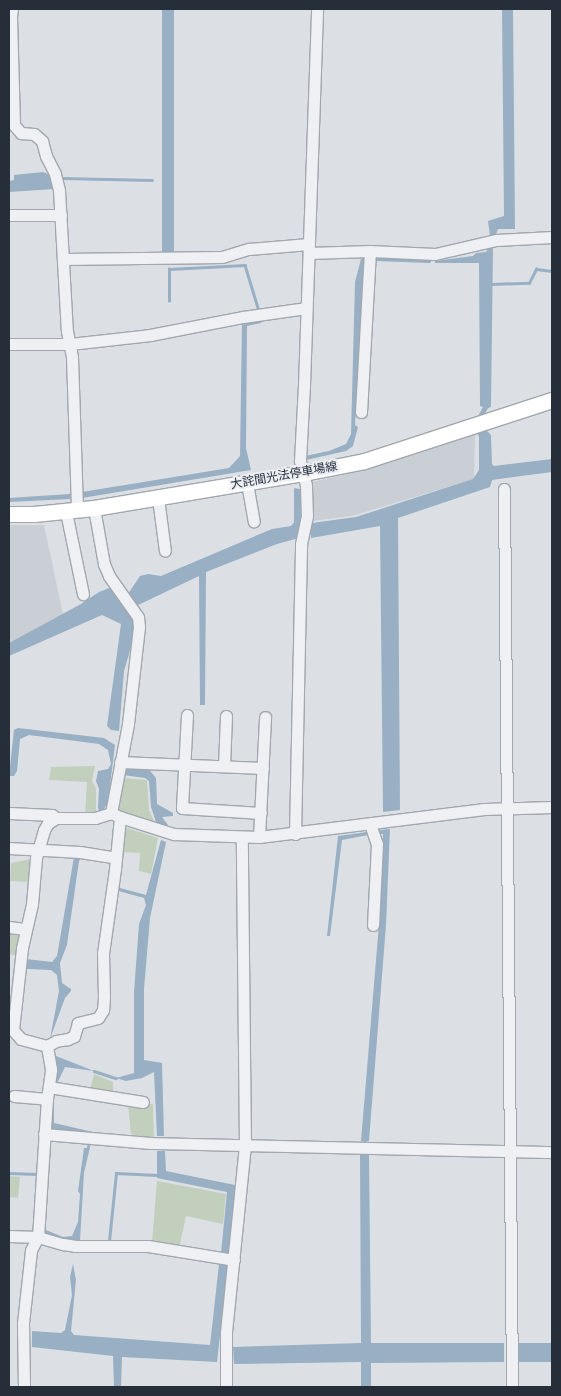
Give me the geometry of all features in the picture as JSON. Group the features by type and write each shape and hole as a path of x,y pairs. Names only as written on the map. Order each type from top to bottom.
{"main road":[{"name":"大詫間光法停車場線","path":"9,514 94,508 304,474 364,461 552,400"}],"street":[{"path":"295,834 304,532 307,516 304,474 300,461 317,9"},
{"path":"11,14 14,125 21,133 34,134 42,141 59,190 67,331 70,344 71,511 83,594"},
{"path":"9,215 61,215"},
{"path":"63,259 222,257 249,249 309,248 435,254 456,251 491,241 552,237"},
{"path":"362,412 370,251"},
{"path":"9,344 70,344 150,335 243,317 306,308"},
{"path":"247,483 254,521"},
{"path":"504,489 512,1387"},
{"path":"158,498 165,551"},
{"path":"56,818 48,823 38,849 32,904 25,929 13,1030 21,1039 47,1046 74,1036 78,1023 98,1018 102,1010 104,944 116,858 116,815 120,762 128,724 139,627 138,617 109,576 104,564 94,508"},
{"path":"187,715 182,808 260,812"},
{"path":"224,766 226,716"},
{"path":"259,837 265,717"},
{"path":"120,762 185,763 263,768"},
{"path":"9,813 52,815 56,818 95,818 116,815 174,834 259,837 508,808 552,807"},
{"path":"370,824 377,844 373,925"},
{"path":"226,1387 225,1345 245,1146 242,837"},
{"path":"9,848 80,852 116,858"},
{"path":"9,928 25,929"},
{"path":"24,1387 23,1323 31,1250 38,1237 47,1100 53,1088 47,1046"},
{"path":"53,1088 143,1102"},
{"path":"14,1096 47,1100"},
{"path":"44,1134 151,1143 552,1152"},
{"path":"9,1236 38,1237 62,1244 148,1246 234,1260"}],"shaded area":[{"path":"475,432 474,479 352,516 311,521 309,483 364,470"},
{"path":"9,525 44,525 63,614 9,643"}],"green space":[{"path":"95,766 92,781 96,789 96,815 85,817 87,782 49,780 51,767"},
{"path":"123,778 147,780 149,810 155,823 117,810"},
{"path":"124,827 158,838 151,874 139,871 140,853 121,852"},
{"path":"31,859 31,882 10,881 11,863"},
{"path":"9,931 21,932 17,956 9,954"},
{"path":"94,1074 113,1082 113,1096 90,1090"},
{"path":"153,1104 154,1139 131,1134 128,1105"},
{"path":"9,1176 20,1177 18,1198 9,1197"},
{"path":"157,1181 226,1194 223,1224 186,1216 179,1249 152,1242"}],"water":[{"path":"162,9 174,9 174,252 162,252"},
{"path":"502,9 513,9 515,229 498,229 496,235 490,236 488,221 504,216"},
{"path":"43,172 50,175 54,189 9,192 9,181 14,180 14,175"},
{"path":"493,246 491,407 488,408 483,418 476,420 483,407 480,406 479,263 435,263 435,261 473,256 476,253 486,252 489,247"},
{"path":"364,258 355,425 358,427 353,446 346,451 306,460 305,456 329,451 346,444 351,434 355,282 361,259"},
{"path":"262,317 261,323 247,326 246,448 251,470 82,498 82,492 229,468 240,456 242,322"},
{"path":"485,429 491,435 492,464 494,466 552,459 552,472 492,480 490,487 398,518 400,810 383,812 380,526 311,538 311,534 307,534 308,529 312,528 312,523 356,517 473,479 479,470 479,437 476,431"},
{"path":"294,488 300,489 301,521 299,538 277,544 206,572 205,705 200,705 199,576 136,606 133,646 131,647 124,671 119,731 111,730 107,726 121,624 102,615 9,656 9,643 81,604 99,592 112,587 128,594 140,576 148,574 161,576 272,529 291,526 294,522"},
{"path":"70,494 70,499 9,502 9,498"},
{"path":"18,728 104,738 115,745 108,802 103,811 99,811 98,807 99,789 96,781 98,771 108,769 111,764 108,750 99,744 29,735 20,739 17,771 14,776 9,776 14,730"},
{"path":"124,767 147,767 156,778 157,804 173,813 173,816 162,817 168,825 156,822 151,807 149,781 145,778 123,775"},
{"path":"390,829 386,925 369,1141 365,1142 361,1141 379,924 383,834 377,834 377,830"},
{"path":"367,832 368,835 342,840 330,936 327,936 338,836"},
{"path":"161,840 166,842 150,918 144,989 144,1060 162,1063 164,1136 157,1136 154,1072 142,1078 126,1081 116,1078 134,1073 134,992 139,924 146,905 144,898 115,890 116,887 146,895"},
{"path":"74,857 110,860 110,865 107,862 81,858 79,861 67,945 60,963 62,983 71,991 65,998 50,1039 59,991 57,975 51,970 27,969 26,959 52,962 57,956"},
{"path":"56,1056 94,1071 65,1067 54,1090 54,1123 93,1132 92,1134 52,1130 49,1126"},
{"path":"88,1142 91,1143 84,1173 80,1241 66,1240 44,1233 46,1230 63,1237 72,1236 78,1222 80,1194 78,1191 84,1148 87,1148"},
{"path":"157,1151 165,1151 166,1171 235,1185 229,1254 221,1253 227,1192 157,1178"},
{"path":"360,1155 369,1155 371,1343 504,1343 504,1362 371,1363 371,1387 361,1387 361,1362 234,1364 233,1347 361,1343"},
{"path":"73,1264 76,1280 71,1331 74,1335 210,1345 219,1264 228,1264 217,1362 122,1357 121,1387 114,1387 113,1356 32,1347 32,1331 61,1333 65,1330 72,1295 70,1277"},
{"path":"518,1343 552,1343 552,1362 518,1362"}],"waterway":[{"path":"61,178 152,180"},
{"path":"376,259 429,261"},
{"path":"169,301 169,269 245,265 259,311"},
{"path":"491,284 529,283 536,269 552,271"},
{"path":"94,1071 116,1078"},
{"path":"9,1173 38,1174"},
{"path":"109,1241 116,1173 157,1175"}]}
